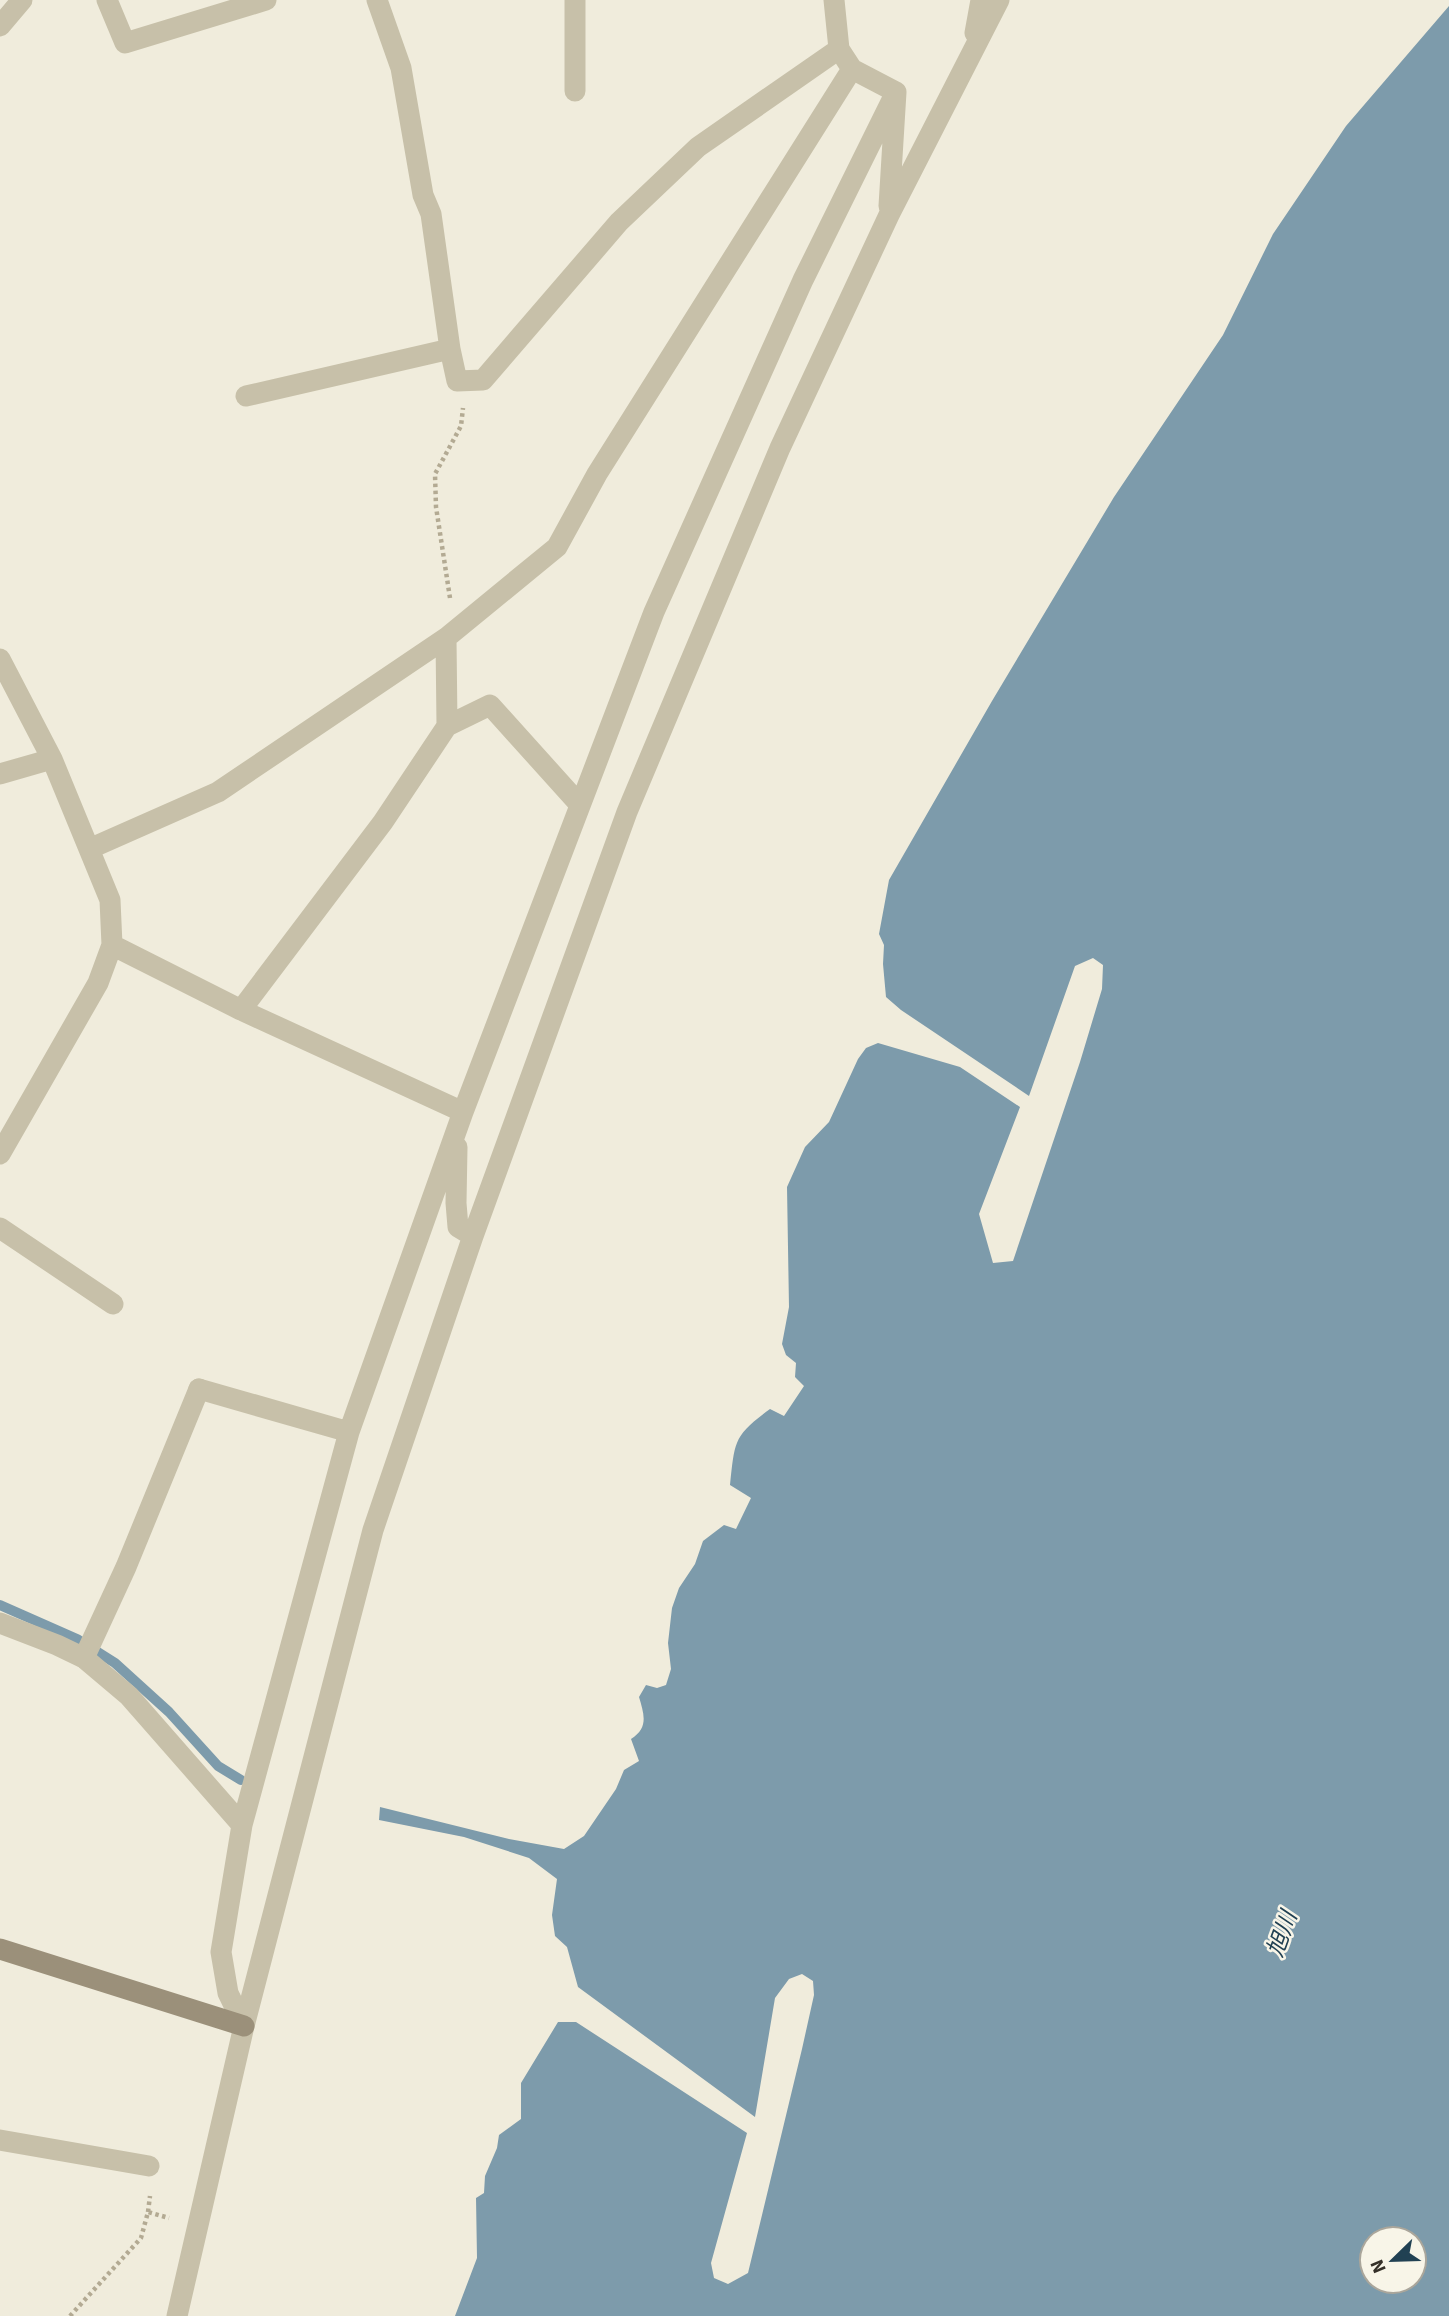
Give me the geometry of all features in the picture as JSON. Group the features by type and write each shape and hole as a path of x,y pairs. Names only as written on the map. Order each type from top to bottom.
{"street":[{"path":"0,26 22,0"},
{"path":"107,0 125,43 266,0"},
{"path":"377,0 401,68 423,195 431,214 457,381 484,380 619,222 698,148 839,49"},
{"path":"575,0 575,92"},
{"path":"834,0 839,49 852,69 896,92"},
{"path":"971,53 981,0"},
{"path":"177,2316 244,2026 373,1530 473,1236 627,812 780,448 889,215 999,0"},
{"path":"89,849 218,792 451,634 557,547 597,474 852,69"},
{"path":"889,215 896,92"},
{"path":"244,2026 229,1993 221,1952 242,1825 349,1432 460,1120 665,587 803,280 896,92"},
{"path":"246,396 450,349"},
{"path":"447,726 451,634"},
{"path":"0,659 52,759 110,900 112,945 98,983 3,1140"},
{"path":"241,1010 383,822 447,726 490,705 580,805"},
{"path":"0,774 52,759"},
{"path":"112,945 460,1120"},
{"path":"460,1120 456,1203 458,1227 473,1236"},
{"path":"0,1228 113,1304"},
{"path":"88,1650 126,1567 199,1388 349,1432"},
{"path":"0,1623 57,1644 88,1650 242,1825"},
{"path":"0,1949 244,2026"},
{"path":"0,2140 149,2166"}],"path":[{"path":"451,634 436,507 435,474 461,426 466,381"},
{"path":"70,2316 141,2238 148,2212 197,2225"}],"water":[{"name":"旭川","path":"1449,6 1449,2316 455,2316 477,2258 476,2198 484,2193 485,2176 497,2148 499,2135 521,2119 521,2083 558,2022 576,2022 747,2133 711,2263 714,2278 728,2284 748,2273 802,2049 814,1995 813,1981 802,1974 789,1979 775,1998 755,2117 578,1987 567,1947 555,1936 552,1915 557,1879 529,1858 464,1837 379,1820 380,1807 509,1839 564,1849 584,1836 616,1789 624,1770 639,1761 631,1739 641,1730 644,1720 639,1697 646,1685 657,1688 666,1685 671,1669 668,1643 672,1608 679,1588 695,1564 703,1541 724,1525 736,1529 751,1498 730,1485 738,1441 749,1426 770,1409 784,1416 804,1386 795,1377 796,1363 786,1355 782,1344 789,1307 787,1187 805,1147 829,1122 858,1059 866,1048 878,1043 960,1067 1020,1107 979,1214 993,1263 1013,1261 1080,1062 1102,989 1103,965 1093,958 1075,966 1029,1096 901,1010 886,997 884,945 879,934 889,880 1114,497 1223,335 1273,234 1346,126"}],"waterway":[{"path":"0,1605 77,1639 115,1663 169,1712 218,1766 241,1780"}]}
